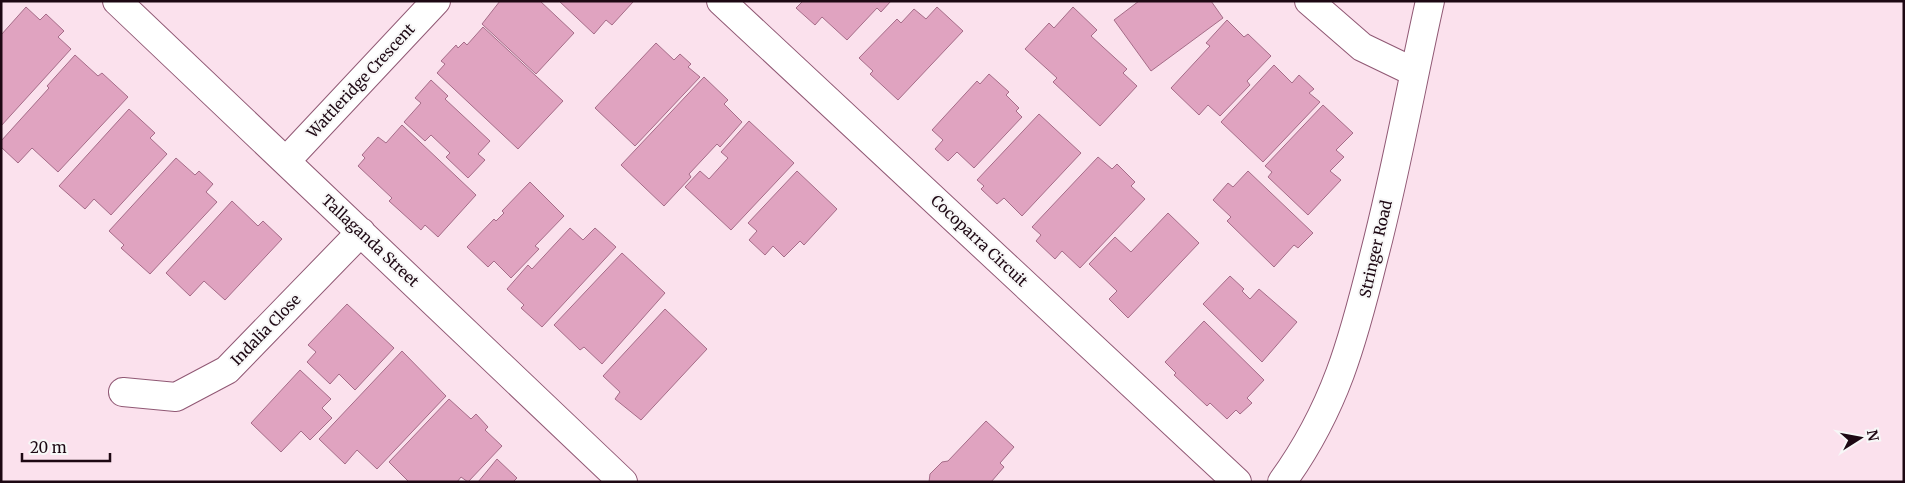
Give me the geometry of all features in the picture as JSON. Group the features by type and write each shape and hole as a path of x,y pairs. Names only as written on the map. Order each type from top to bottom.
{"street":[{"name":"Tallaganda Street","path":"116,1 623,482"},
{"name":"Wattleridge Crescent","path":"286,161 436,1"},
{"name":"Cocoparra Circuit","path":"721,1 1236,482"},
{"path":"1308,1 1362,47 1414,72"},
{"name":"Stringer Road","path":"1282,482 1318,425 1340,379 1356,328 1383,220 1430,1"},
{"name":"Indalia Close","path":"123,392 176,397 227,370 361,232"}],"building":[{"path":"500,1 540,1 574,33 536,74 482,24"},
{"path":"559,1 633,2 612,25 606,20 594,34"},
{"path":"803,1 891,1 881,12 877,8 847,40 822,17 815,25 796,8"},
{"path":"1139,1 1211,1 1223,18 1151,71 1114,20"},
{"path":"26,7 40,20 46,14 64,31 58,37 71,49 1,126 1,35"},
{"path":"937,7 963,31 898,100 870,74 873,71 859,58 897,19 901,23 914,9 926,19"},
{"path":"1073,7 1097,30 1091,36 1127,69 1123,73 1137,86 1100,126 1053,82 1057,78 1025,49 1049,23 1054,28"},
{"path":"1227,20 1244,37 1248,34 1271,56 1247,81 1250,85 1220,116 1208,105 1199,115 1171,88 1210,46 1206,43"},
{"path":"483,27 563,101 518,149 437,73 445,64 441,61 456,45 458,48 464,42 467,45"},
{"path":"656,43 674,60 680,54 691,64 688,67 700,77 635,146 595,108"},
{"path":"75,55 98,76 102,73 128,97 58,172 32,148 18,163 1,147 1,141 49,88 47,86"},
{"path":"1274,65 1292,83 1299,75 1314,89 1309,93 1320,102 1263,162 1221,122"},
{"path":"989,74 1009,92 1006,95 1019,108 1016,111 1022,117 974,168 957,152 948,161 935,149 943,140 932,130 977,81 980,84"},
{"path":"704,77 728,100 724,104 742,122 720,147 717,144 689,174 691,177 664,206 621,165"},
{"path":"431,80 448,96 445,99 490,141 478,154 485,160 468,178 446,157 450,153 431,135 425,141 404,122 421,103 415,98"},
{"path":"1323,105 1353,133 1336,150 1344,157 1330,171 1341,180 1308,215 1268,177 1272,172 1265,166"},
{"path":"129,109 155,133 150,138 167,154 111,215 94,199 85,209 59,186"},
{"path":"1039,114 1081,153 1022,216 1004,198 997,204 981,189 984,186 977,180"},
{"path":"749,121 794,163 731,230 685,187 700,171 709,179 728,158 721,152"},
{"path":"402,125 476,195 438,237 425,225 421,230 389,201 392,198 358,166 365,158 362,155 378,137 386,143"},
{"path":"1098,157 1112,169 1117,164 1135,182 1131,186 1145,199 1080,268 1062,251 1055,259 1036,241 1041,235 1032,227"},
{"path":"176,158 195,175 199,171 213,184 206,192 217,202 150,274 121,248 124,245 109,231"},
{"path":"797,171 837,209 804,245 800,241 784,257 773,246 765,255 749,240 757,231 748,223"},
{"path":"1248,171 1313,233 1298,248 1294,245 1274,267 1227,221 1231,217 1213,200 1228,183 1233,187"},
{"path":"530,182 564,216 535,246 539,249 511,278 494,261 488,267 467,247 494,219 496,221 504,213 502,211"},
{"path":"232,201 258,226 263,221 282,239 225,300 204,281 190,296 166,273"},
{"path":"1168,213 1199,243 1128,318 1109,299 1117,291 1089,264 1115,237 1131,252"},
{"path":"570,228 583,240 595,228 616,247 542,327 521,308 524,305 507,289 528,265 532,269"},
{"path":"622,253 665,293 602,364 584,347 580,350 554,325"},
{"path":"1230,276 1244,289 1242,291 1250,299 1259,289 1297,322 1262,362 1203,304"},
{"path":"347,304 394,348 355,390 339,374 330,384 307,362 316,352 308,345"},
{"path":"665,309 707,349 641,420 615,399 620,392 603,376"},
{"path":"1204,321 1264,380 1247,398 1252,403 1240,414 1236,410 1227,419 1210,403 1207,406 1174,375 1176,373 1165,362"},
{"path":"402,351 446,396 377,469 357,450 345,464 319,439"},
{"path":"300,370 331,399 322,408 332,418 310,440 301,431 281,452 251,423"},
{"path":"449,399 471,419 476,414 488,427 485,430 502,446 468,482 461,477 457,482 409,482 389,462"},
{"path":"986,421 1014,447 1000,463 1004,467 991,482 929,482 930,474 942,462 948,461"},
{"path":"497,459 517,478 513,482 478,482"}]}
